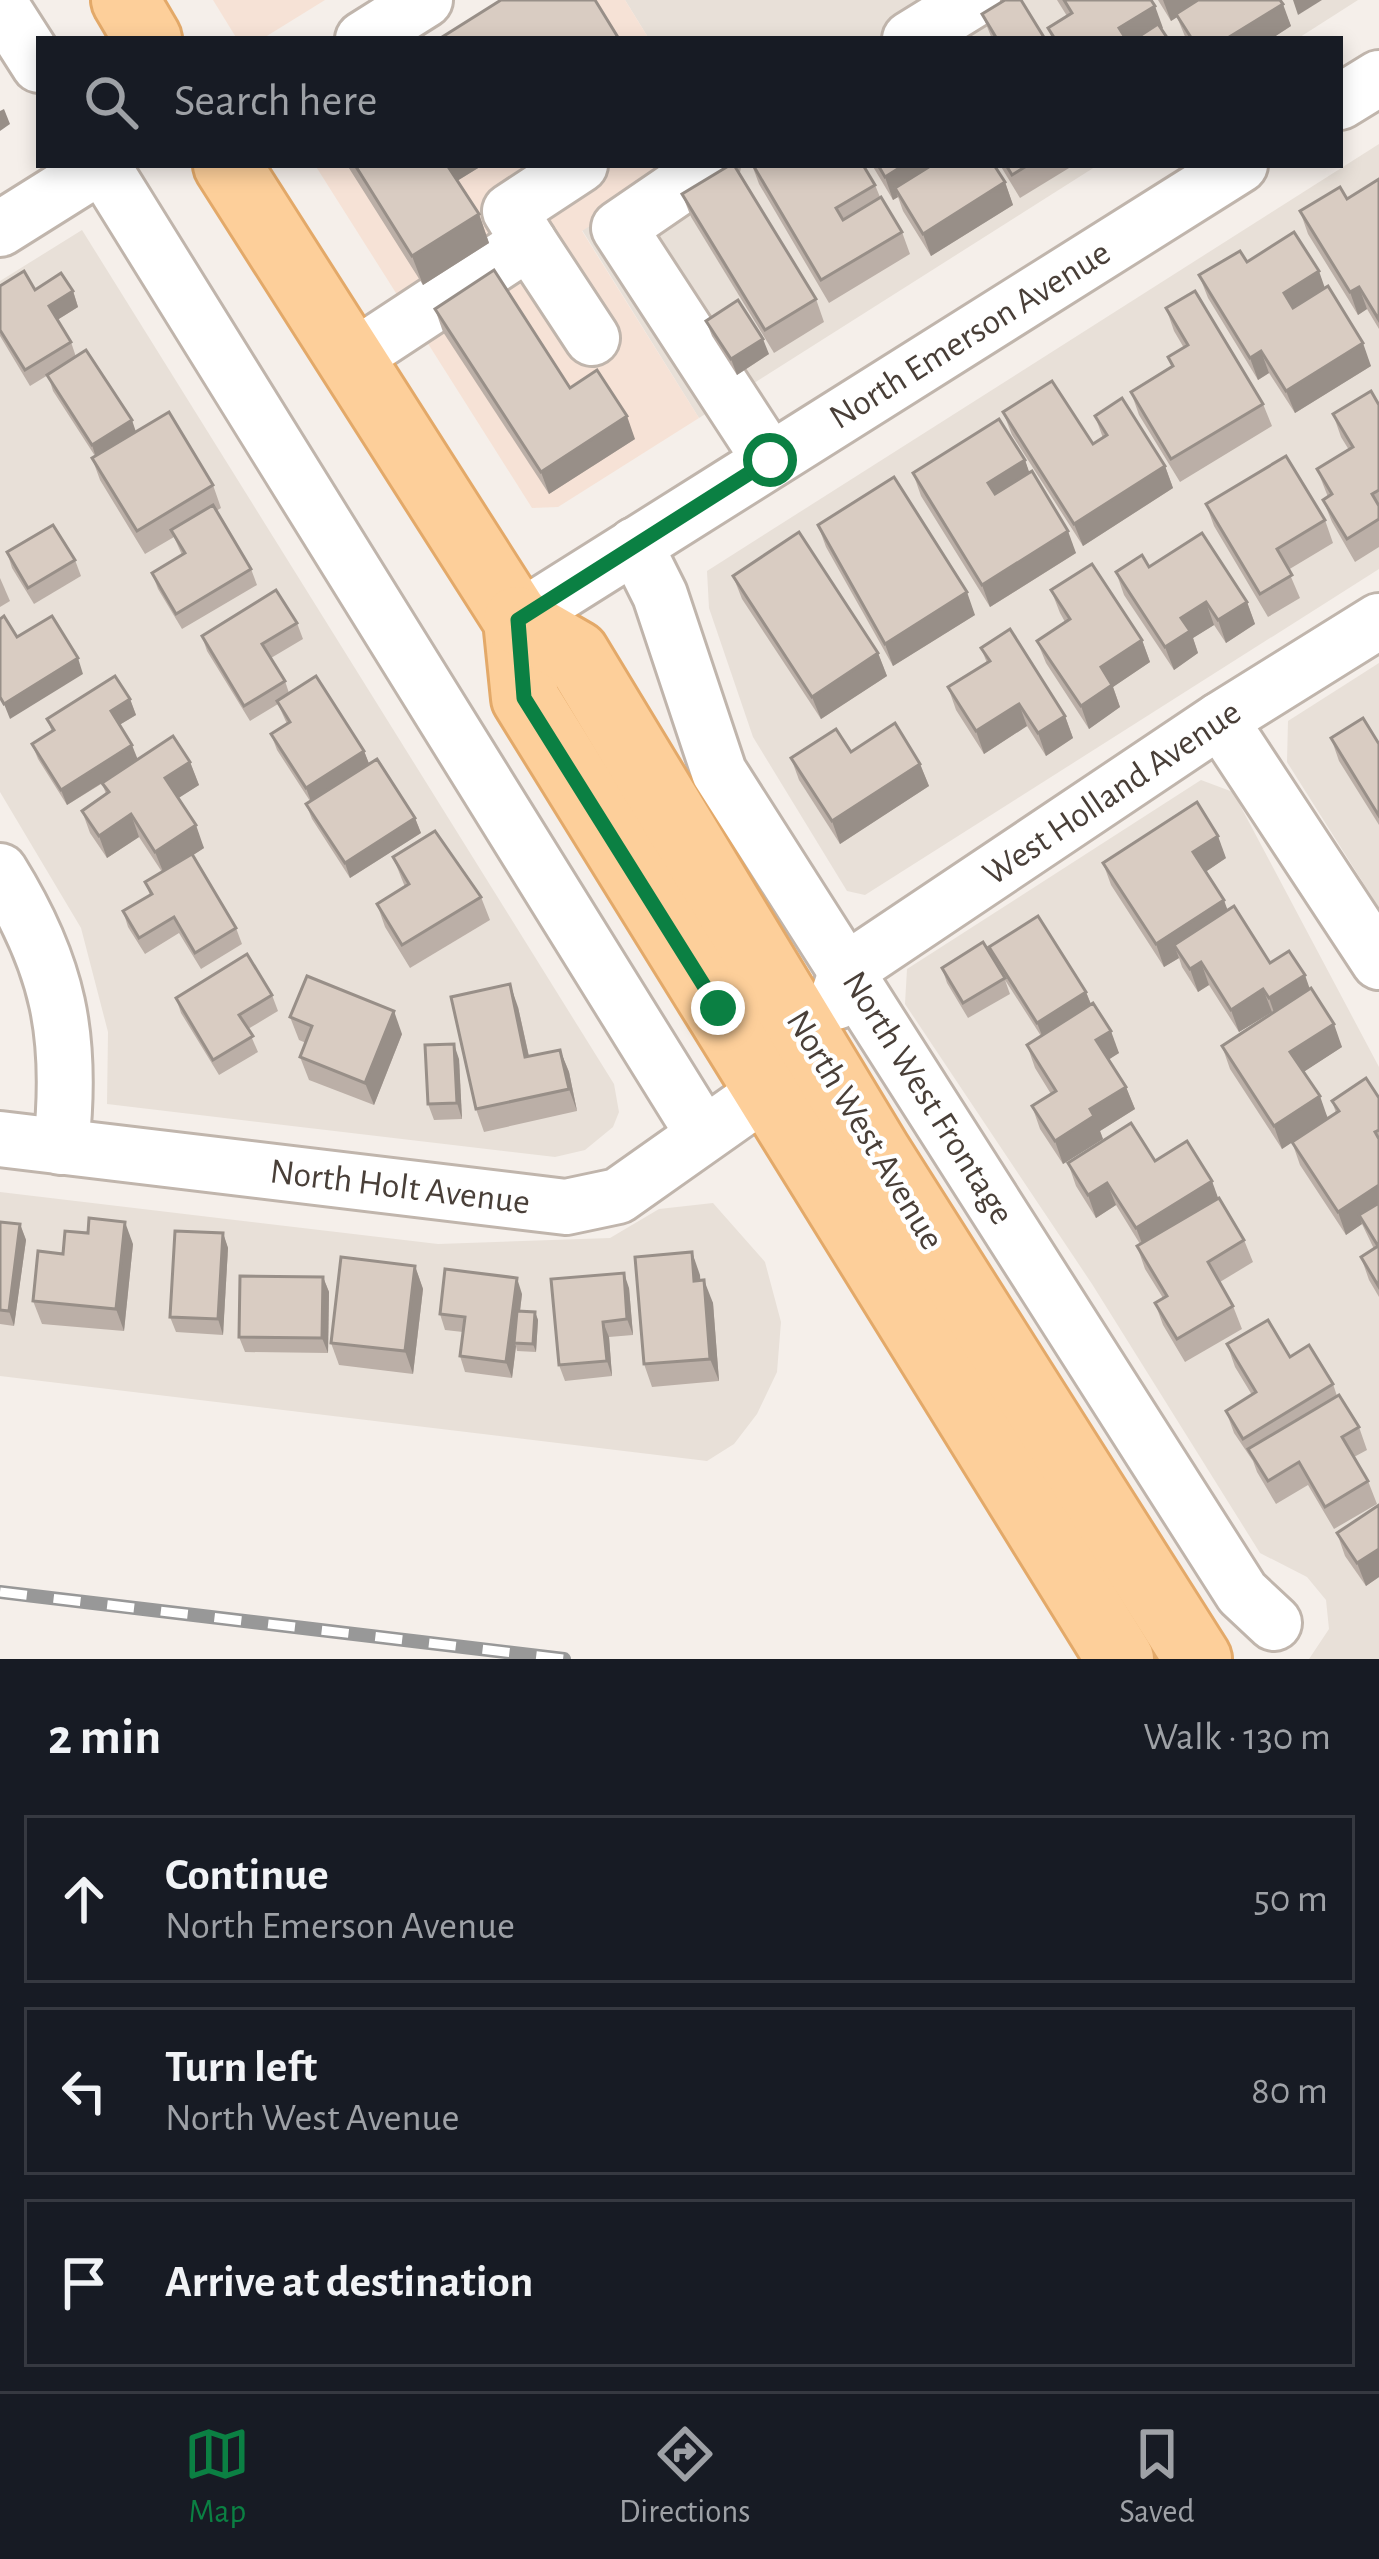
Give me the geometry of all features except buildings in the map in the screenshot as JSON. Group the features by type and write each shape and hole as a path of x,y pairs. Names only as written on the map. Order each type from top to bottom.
{"main road":[{"path":"125,0 146,36"},
{"name":"North West Avenue","path":"229,168 518,620 577,654 754,947 802,1066 1120,1659"},
{"name":"North West Avenue","path":"518,620 524,698 802,1066 1198,1659"}],"street":[{"path":"368,36 425,0"},
{"path":"915,36 973,0"},
{"path":"0,4 36,60"},
{"path":"1343,100 1379,78"},
{"path":"0,230 98,168"},
{"path":"105,168 702,1132"},
{"path":"575,168 509,211 592,338"},
{"path":"707,168 619,228 770,460"},
{"name":"North Emerson Avenue","path":"518,620 1235,168"},
{"path":"351,359 530,242"},
{"name":"North West Frontage","path":"635,545 660,595 718,772 1242,1593 1274,1623"},
{"name":"West Holland Avenue","path":"848,970 1220,720 1379,621"},
{"path":"1220,720 1379,962"},
{"path":"0,871 50,969 65,1021 69,1080 62,1147"},
{"path":"754,947 848,970 802,1066"},
{"name":"North Holt Avenue","path":"0,1139 566,1207 617,1196 802,1066"}],"shaded area":[{"path":"213,0 325,0 267,36 235,36"},
{"path":"510,0 625,0 647,36 454,36"},
{"path":"625,0 1358,0 1302,36 647,36"},
{"path":"1379,144 1379,569 865,895 847,891 753,737 709,608 707,571"},
{"path":"317,168 681,168 582,231 699,418 558,507 532,508"},
{"path":"681,168 1093,168 699,418 582,230"},
{"path":"82,230 614,1084 619,1112 613,1127 585,1150 555,1157 107,1104 108,1032 81,928 0,792 0,281"},
{"path":"1379,663 1379,908 1287,762 1288,721"},
{"path":"1201,780 1233,792 1379,1067 1379,1659 1309,1659 1329,1629 1326,1600 1307,1577 1260,1553 1092,1284 905,1004 907,969"},
{"path":"0,1192 438,1244 610,1238 659,1209 713,1203 765,1262 781,1322 777,1372 757,1414 734,1444 707,1461 0,1376"}],"railway":[{"path":"0,1592 564,1659"}],"route":[{"path":"718,1008 524,698 518,620 770,460"}]}
